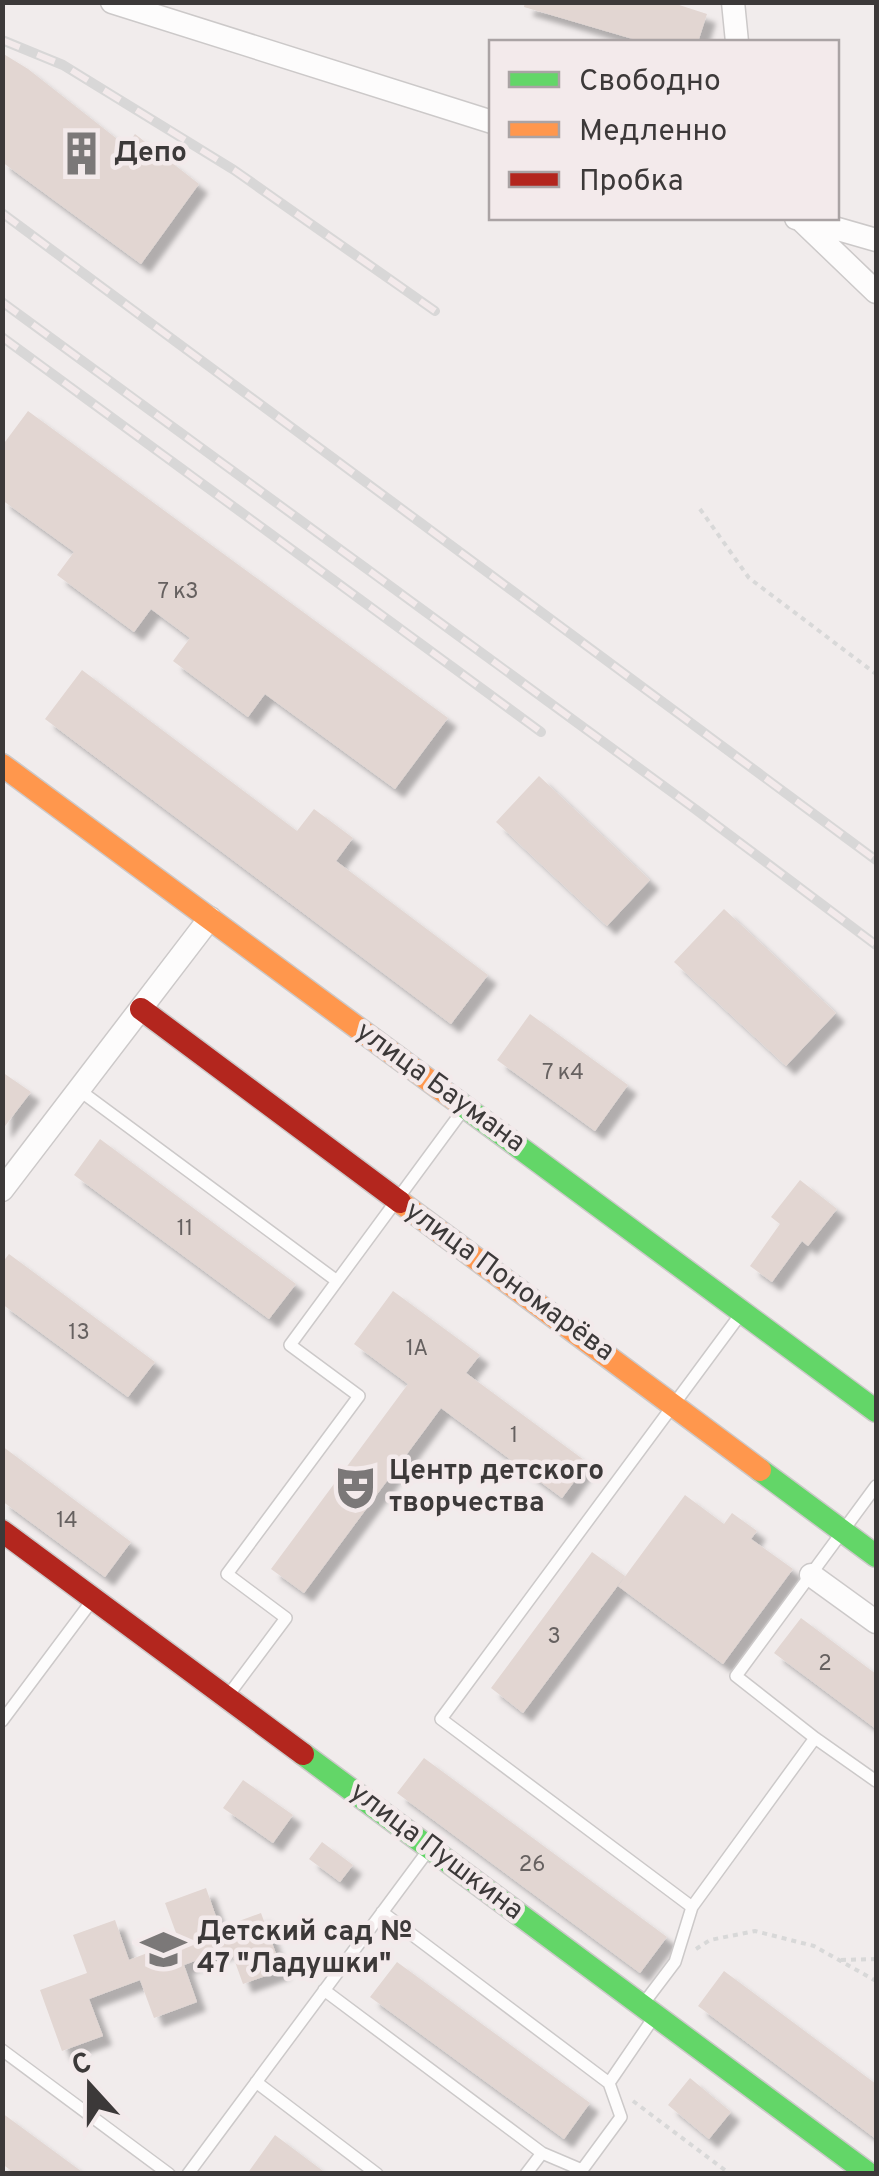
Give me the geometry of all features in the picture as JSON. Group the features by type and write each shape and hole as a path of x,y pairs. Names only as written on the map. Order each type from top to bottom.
{"street":[{"path":"112,2 144,7 489,121"},
{"path":"733,2 737,40"},
{"path":"801,220 876,292"},
{"path":"806,220 876,240"},
{"name":"улица Баумана","path":"2,766 876,1411"},
{"path":"2,1190 15,1166 79,1090 210,918"},
{"name":"улица Пономарёва","path":"140,1010 876,1556"},
{"name":"улица Пушкина","path":"2,1531 869,2174"},
{"path":"811,1574 876,1622"}],"lane":[{"path":"79,1090 337,1281"},
{"path":"227,1698 286,1618 226,1574 359,1396 290,1344 466,1107"},
{"path":"692,1907 441,1719 743,1312"},
{"path":"876,1486 736,1676 876,1781"},
{"path":"2,1721 94,1599"},
{"path":"609,2083 675,1962 692,1907 815,1738"},
{"path":"188,2174 430,1848"},
{"path":"324,1990 542,2154 582,2170 621,2116 609,2083 382,1912"},
{"path":"2,2050 169,2174"},
{"path":"256,2082 376,2174"},
{"path":"526,2174 542,2154"}],"path":[{"path":"700,508 749,578 876,674"},
{"path":"675,1962 710,1940 755,1932 814,1946 876,1981"},
{"path":"839,1960 876,1959"},
{"path":"609,2083 730,2174"}],"building":[{"path":"525,2 670,2 707,14 699,40 636,40 524,7"},
{"name":"Депо","path":"2,53 126,146 135,134 199,184 141,264 2,162"},
{"path":"28,411 448,718 395,789 265,694 248,717 173,661 190,638 151,609 134,632 57,575 74,552 2,500 2,446"},
{"path":"82,670 297,831 314,809 353,838 336,861 488,975 451,1024 45,719"},
{"path":"539,776 650,880 607,926 496,822"},
{"path":"724,909 836,1013 786,1066 674,962"},
{"path":"530,1014 628,1085 595,1131 497,1060"},
{"path":"2,1072 31,1092 2,1130"},
{"path":"100,1139 296,1284 269,1319 74,1175"},
{"path":"800,1180 837,1209 808,1246 802,1241 772,1282 750,1266 780,1224 771,1217"},
{"path":"9,1254 155,1362 128,1397 2,1304 2,1263"},
{"path":"393,1291 480,1355 466,1373 588,1463 562,1498 441,1408 304,1593 271,1569 408,1384 354,1344"},
{"path":"2,1446 131,1542 105,1577 2,1501"},
{"path":"685,1495 724,1524 732,1513 757,1531 751,1539 793,1569 723,1664 618,1586"},
{"path":"592,1552 625,1576 523,1713 491,1688"},
{"path":"801,1618 876,1674 876,1729 774,1653"},
{"path":"424,1758 667,1937 640,1973 397,1793"},
{"path":"243,1780 293,1815 273,1843 223,1808"},
{"path":"322,1842 353,1865 340,1882 309,1859"},
{"path":"206,1888 220,1928 261,1913 282,1970 243,1984 230,1948 184,1965 197,2002 154,2018 140,1980 89,1999 103,2036 62,2051 40,1990 87,1973 73,1935 115,1920 129,1960 179,1941 165,1903"},
{"path":"397,1962 590,2103 564,2139 370,1997"},
{"path":"724,1971 876,2084 876,2139 698,2006"},
{"path":"690,2078 731,2112 709,2139 668,2105"},
{"path":"2,2113 85,2174 16,2174 2,2164"},
{"path":"275,2135 327,2174 247,2174"}],"railway":[{"path":"2,40 63,65 234,170 435,311"},
{"path":"2,213 876,860"},
{"path":"2,302 876,945"},
{"path":"2,337 541,732"}],"traffic: fast":[{"path":"458,1102 876,1411"},
{"path":"760,1470 876,1556"},
{"path":"303,1754 869,2174"}],"traffic: slow":[{"path":"2,765 458,1102"},
{"path":"400,1202 760,1470"}],"traffic: jam":[{"path":"141,1009 400,1202"},
{"path":"2,1531 303,1754"}],"place":[{"name":"Депо","path":"81,154"},
{"name":"Центр детского творчества","path":"356,1488"},
{"name":"Детский сад № 47 \"Ладушки\"","path":"164,1949"}]}
